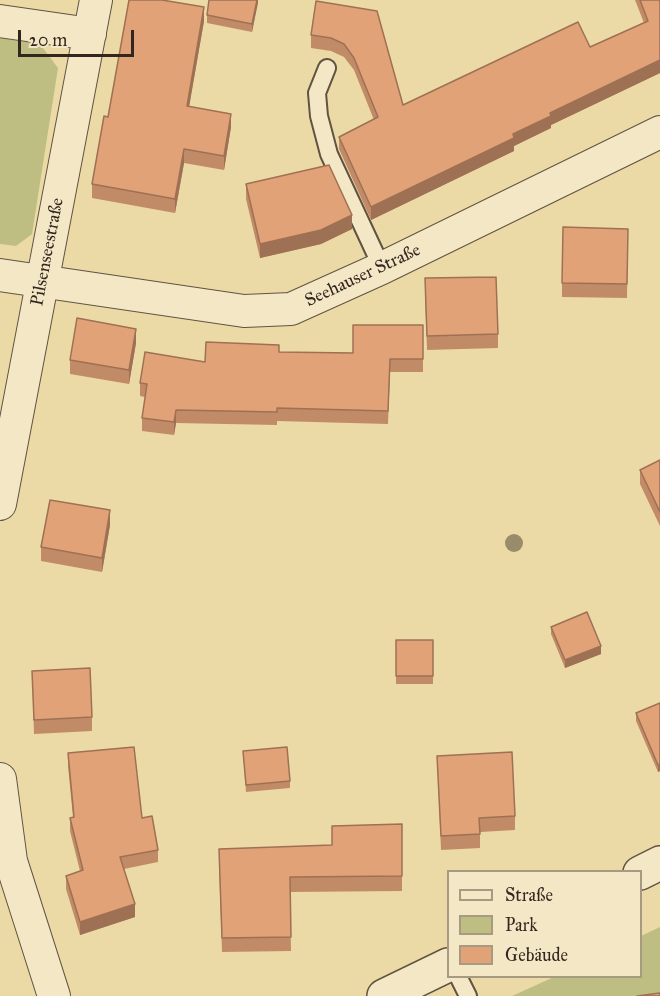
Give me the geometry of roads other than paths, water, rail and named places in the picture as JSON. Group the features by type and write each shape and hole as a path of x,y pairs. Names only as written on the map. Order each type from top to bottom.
{"street":[{"name":"Pilsenseestraße","path":"0,504 96,0"},
{"path":"0,21 90,34"},
{"name":"Seehauser Straße","path":"0,275 244,311 291,309 382,268 660,132"},
{"path":"0,779 6,863 54,996"},
{"path":"642,872 660,863"},
{"path":"384,996 447,965"}],"lane":[{"path":"327,68 317,93 321,126 329,154 382,268"},
{"path":"459,978 468,996"}]}
